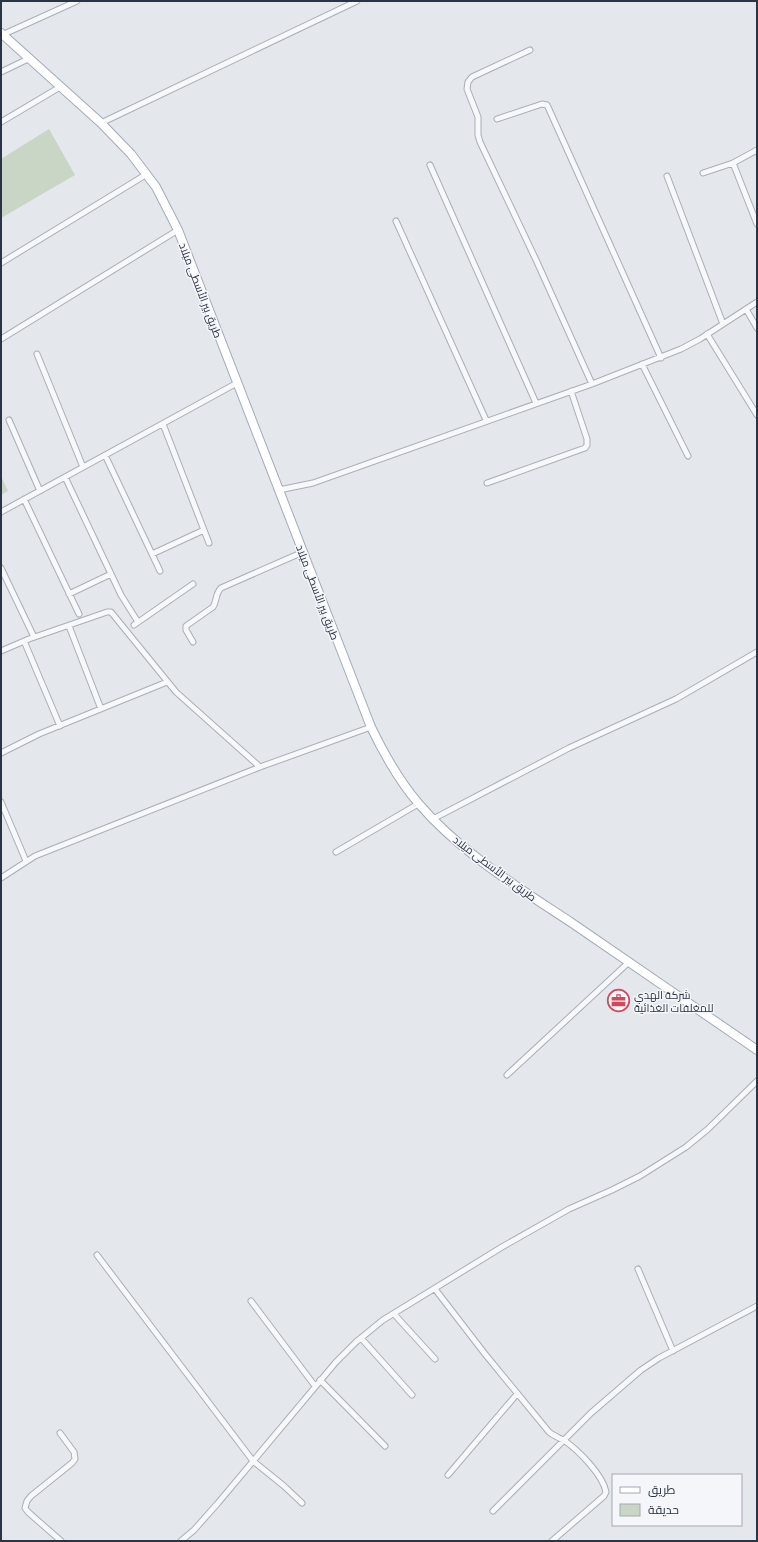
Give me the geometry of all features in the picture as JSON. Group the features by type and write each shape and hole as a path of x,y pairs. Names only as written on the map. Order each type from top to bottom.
{"main road":[{"name":"طريق بير الأسطى ميلاد","path":"2,34 28,59 101,123 127,149 147,174 164,201 178,230 371,727 392,767 418,804 432,819 484,863 757,1050"}],"street":[{"path":"2,34 77,1"},
{"path":"101,123 357,1"},
{"path":"530,50 472,77 468,82 467,89 478,117 478,135 480,142 592,384"},
{"path":"1,72 28,59"},
{"path":"1,122 60,87"},
{"path":"497,119 542,104 547,105 661,358"},
{"path":"703,173 733,163 757,150"},
{"path":"733,163 757,224"},
{"path":"430,165 536,403"},
{"path":"1,263 147,174"},
{"path":"667,176 723,324"},
{"path":"396,221 486,420"},
{"path":"1,339 178,230"},
{"path":"279,490 313,483 661,358 681,349 707,334 757,302"},
{"path":"746,309 757,328"},
{"path":"707,334 757,415"},
{"path":"37,354 83,467"},
{"path":"642,364 688,456"},
{"path":"1,512 237,384"},
{"path":"487,483 585,448 587,439 571,391"},
{"path":"9,420 40,491"},
{"path":"163,424 209,543"},
{"path":"105,455 160,571"},
{"path":"65,477 136,624 193,584"},
{"path":"24,499 79,614"},
{"path":"152,554 204,530"},
{"path":"193,642 186,630 186,626 213,607 216,594 219,590 303,552"},
{"path":"1,568 34,638"},
{"path":"69,594 111,574"},
{"path":"1,651 24,641 107,612 113,614 167,682 202,716 260,767"},
{"path":"69,626 101,709"},
{"path":"24,641 60,726"},
{"path":"432,819 569,748 676,699 757,652"},
{"path":"1,753 39,734 167,682"},
{"path":"1,878 26,861 260,767 371,727"},
{"path":"1,802 26,861"},
{"path":"336,852 418,804"},
{"path":"507,1075 628,962"},
{"path":"181,1541 194,1530 320,1380 361,1338 394,1314 435,1288 541,1224 569,1209 640,1176 674,1155 708,1129 757,1081"},
{"path":"97,1255 253,1461 302,1503"},
{"path":"638,1269 673,1351"},
{"path":"435,1288 517,1394 549,1432 557,1438 564,1440 589,1464 602,1480 606,1492 604,1496 555,1540"},
{"path":"251,1301 315,1386"},
{"path":"493,1511 529,1473 591,1413 617,1389 641,1370 757,1306"},
{"path":"394,1314 436,1359"},
{"path":"361,1338 412,1395"},
{"path":"320,1380 385,1446"},
{"path":"448,1475 517,1394"},
{"path":"60,1433 74,1452 75,1459 31,1496 27,1501 25,1508 61,1541"}],"green space":[{"path":"49,129 75,175 1,218 1,159"},
{"path":"1,476 8,491 1,495"}],"place":[{"name":"شركة الهدي للمغلفات الغذائية","path":"618,1000"}]}
